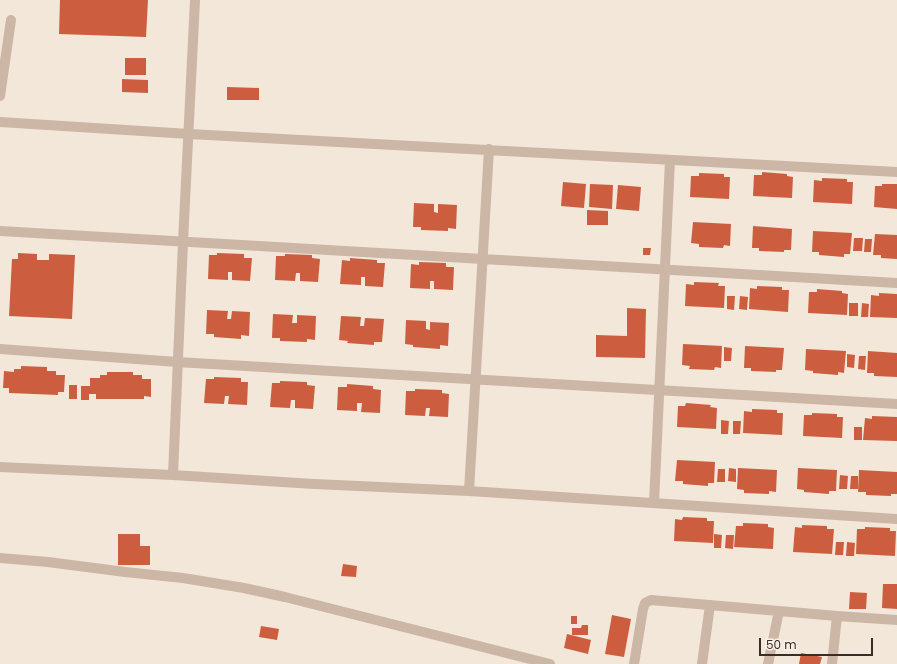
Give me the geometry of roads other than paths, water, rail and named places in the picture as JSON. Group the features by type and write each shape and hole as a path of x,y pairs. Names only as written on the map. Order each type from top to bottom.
{"street":[{"path":"173,475 182,242 195,0"},
{"path":"0,96 11,20"},
{"path":"0,122 189,134 897,172"},
{"path":"469,491 489,149"},
{"path":"654,503 670,160"},
{"path":"0,231 897,283"},
{"path":"0,350 177,362 897,404"},
{"path":"0,467 469,491 897,519"},
{"path":"0,558 48,562 183,578 244,588 550,664"},
{"path":"634,664 645,603 651,600 897,620"},
{"path":"702,664 710,605"},
{"path":"768,664 779,611"},
{"path":"832,664 837,616"}]}
